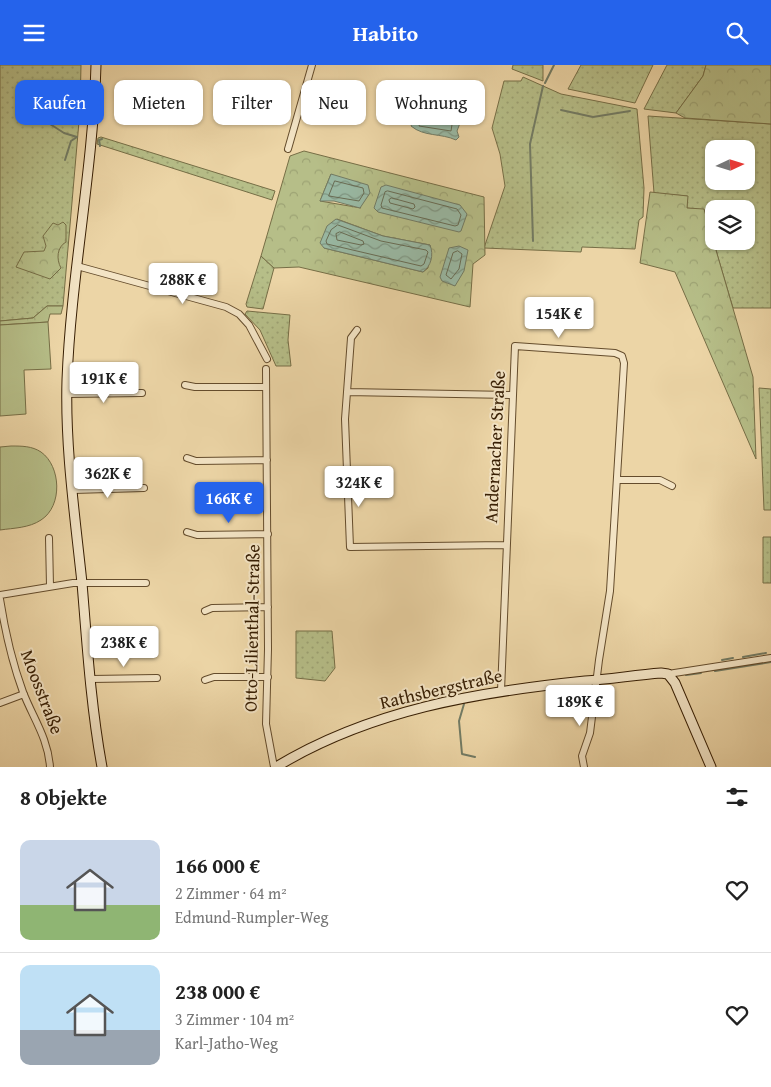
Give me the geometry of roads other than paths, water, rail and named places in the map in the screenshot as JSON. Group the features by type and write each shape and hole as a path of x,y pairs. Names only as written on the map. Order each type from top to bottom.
{"main road":[{"path":"91,65 80,198 81,224 78,266 67,394 72,490 102,767"},
{"path":"81,224 86,199 96,65"},
{"path":"668,674 677,687 711,767"},
{"name":"Rathsbergstraße","path":"275,767 320,743 375,721 429,705 500,691 668,674"}],"street":[{"path":"288,149 312,65"},
{"path":"78,266 226,307 249,325 267,359"},
{"path":"356,330 351,338 346,419 350,547 506,545"},
{"name":"Andernacher Straße","path":"500,691 515,347 615,353 622,356 624,363 610,591 590,733 582,756 584,767"},
{"name":"Otto-Lilienthal-Straße","path":"266,369 268,534 268,677 266,724 275,767"},
{"path":"185,385 195,387 266,387"},
{"path":"347,392 512,395"},
{"path":"67,394 142,393"},
{"path":"187,458 196,461 267,460"},
{"path":"618,480 660,480 672,486"},
{"path":"72,490 144,488"},
{"path":"187,531 198,535 268,534"},
{"path":"49,538 50,586"},
{"path":"0,595 50,586 82,583 146,583"},
{"name":"Moosstraße","path":"0,599 2,624 10,657 24,694 46,740 50,767"},
{"path":"205,611 212,608 268,607"},
{"name":"Rathsbergstraße","path":"668,674 771,658"},
{"path":"205,680 214,677 268,677"},
{"path":"91,679 157,678"},
{"path":"0,703 24,694"}],"water":[{"path":"459,125 457,131 459,137 456,140 421,132 411,126"},
{"path":"331,174 368,185 370,193 360,208 334,201 320,201"},
{"path":"386,185 460,205 467,214 461,231 378,212 374,208 381,187"},
{"path":"336,219 383,236 430,245 432,256 430,263 423,272 324,248 320,243 327,226"},
{"path":"459,246 468,250 464,271 455,286 442,281 440,277 449,248"}],"waterway":[{"path":"545,83 554,65"},
{"path":"533,241 530,144 543,86"},
{"path":"561,110 593,117 630,111"},
{"path":"52,125 64,133 77,137"},
{"path":"65,160 71,141 77,137"},
{"path":"100,146 99,140 102,139"},
{"path":"743,657 766,653"},
{"path":"722,660 733,658"},
{"path":"715,671 771,662"},
{"path":"686,675 701,673"},
{"path":"464,704 459,721 462,754 475,757"}]}
